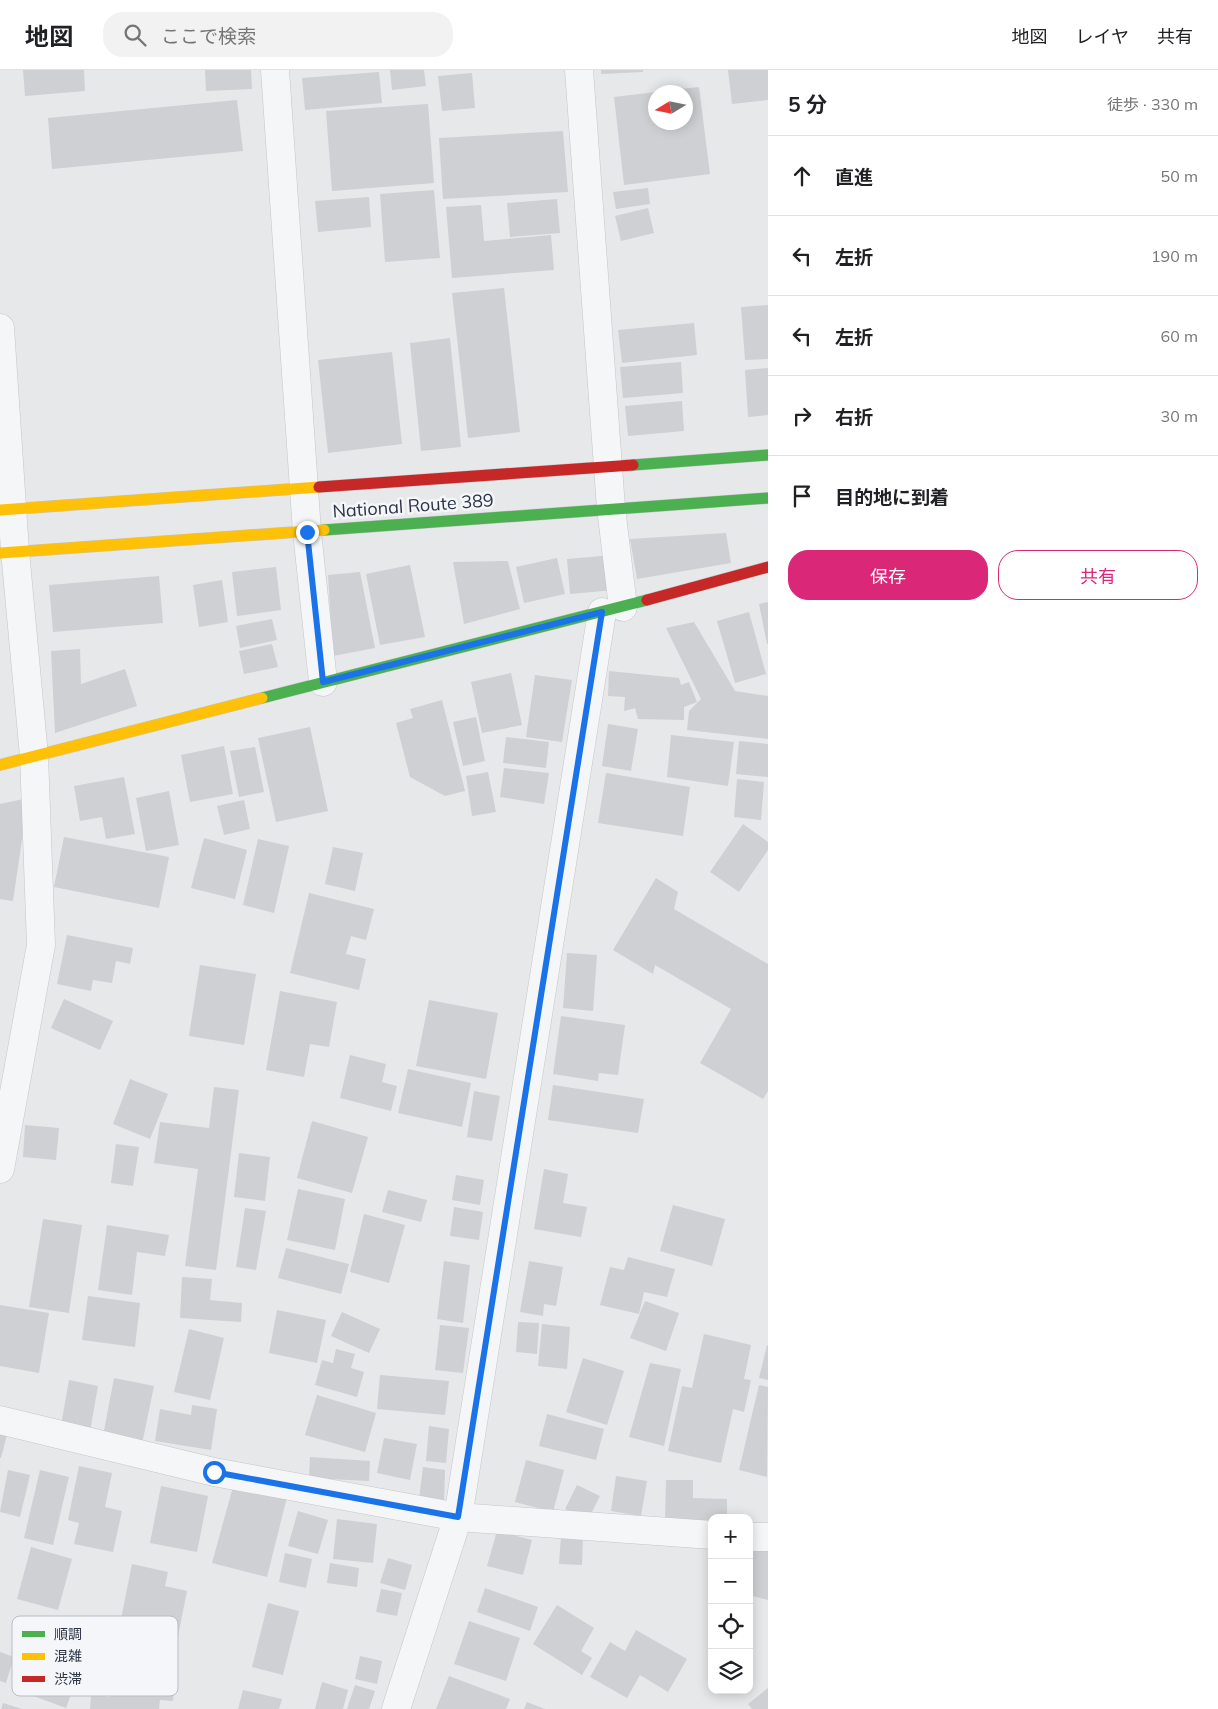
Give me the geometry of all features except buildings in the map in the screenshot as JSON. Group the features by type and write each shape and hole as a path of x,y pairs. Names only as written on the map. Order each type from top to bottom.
{"main road":[{"name":"National Route 389","path":"6,509 609,465 768,456"},
{"name":"National Route 389","path":"7,552 768,498"},
{"path":"0,765 768,568"}],"street":[{"path":"275,70 307,532 323,682"},
{"path":"396,1709 458,1517 613,609 609,465 579,70"},
{"path":"0,328 7,552 34,756 41,945 0,1169"},
{"path":"0,1420 214,1472 458,1517 708,1535"},
{"path":"753,1537 768,1537"}],"traffic: fast":[{"path":"633,465 768,455"},
{"path":"324,530 768,498"},
{"path":"262,698 647,600"}],"traffic: slow":[{"path":"0,510 319,487"},
{"path":"0,553 324,530"},
{"path":"0,765 262,698"}],"traffic: jam":[{"path":"319,487 633,465"},
{"path":"647,600 768,567"}],"route":[{"path":"214,1472 458,1517 602,612 323,682 307,532"}]}
